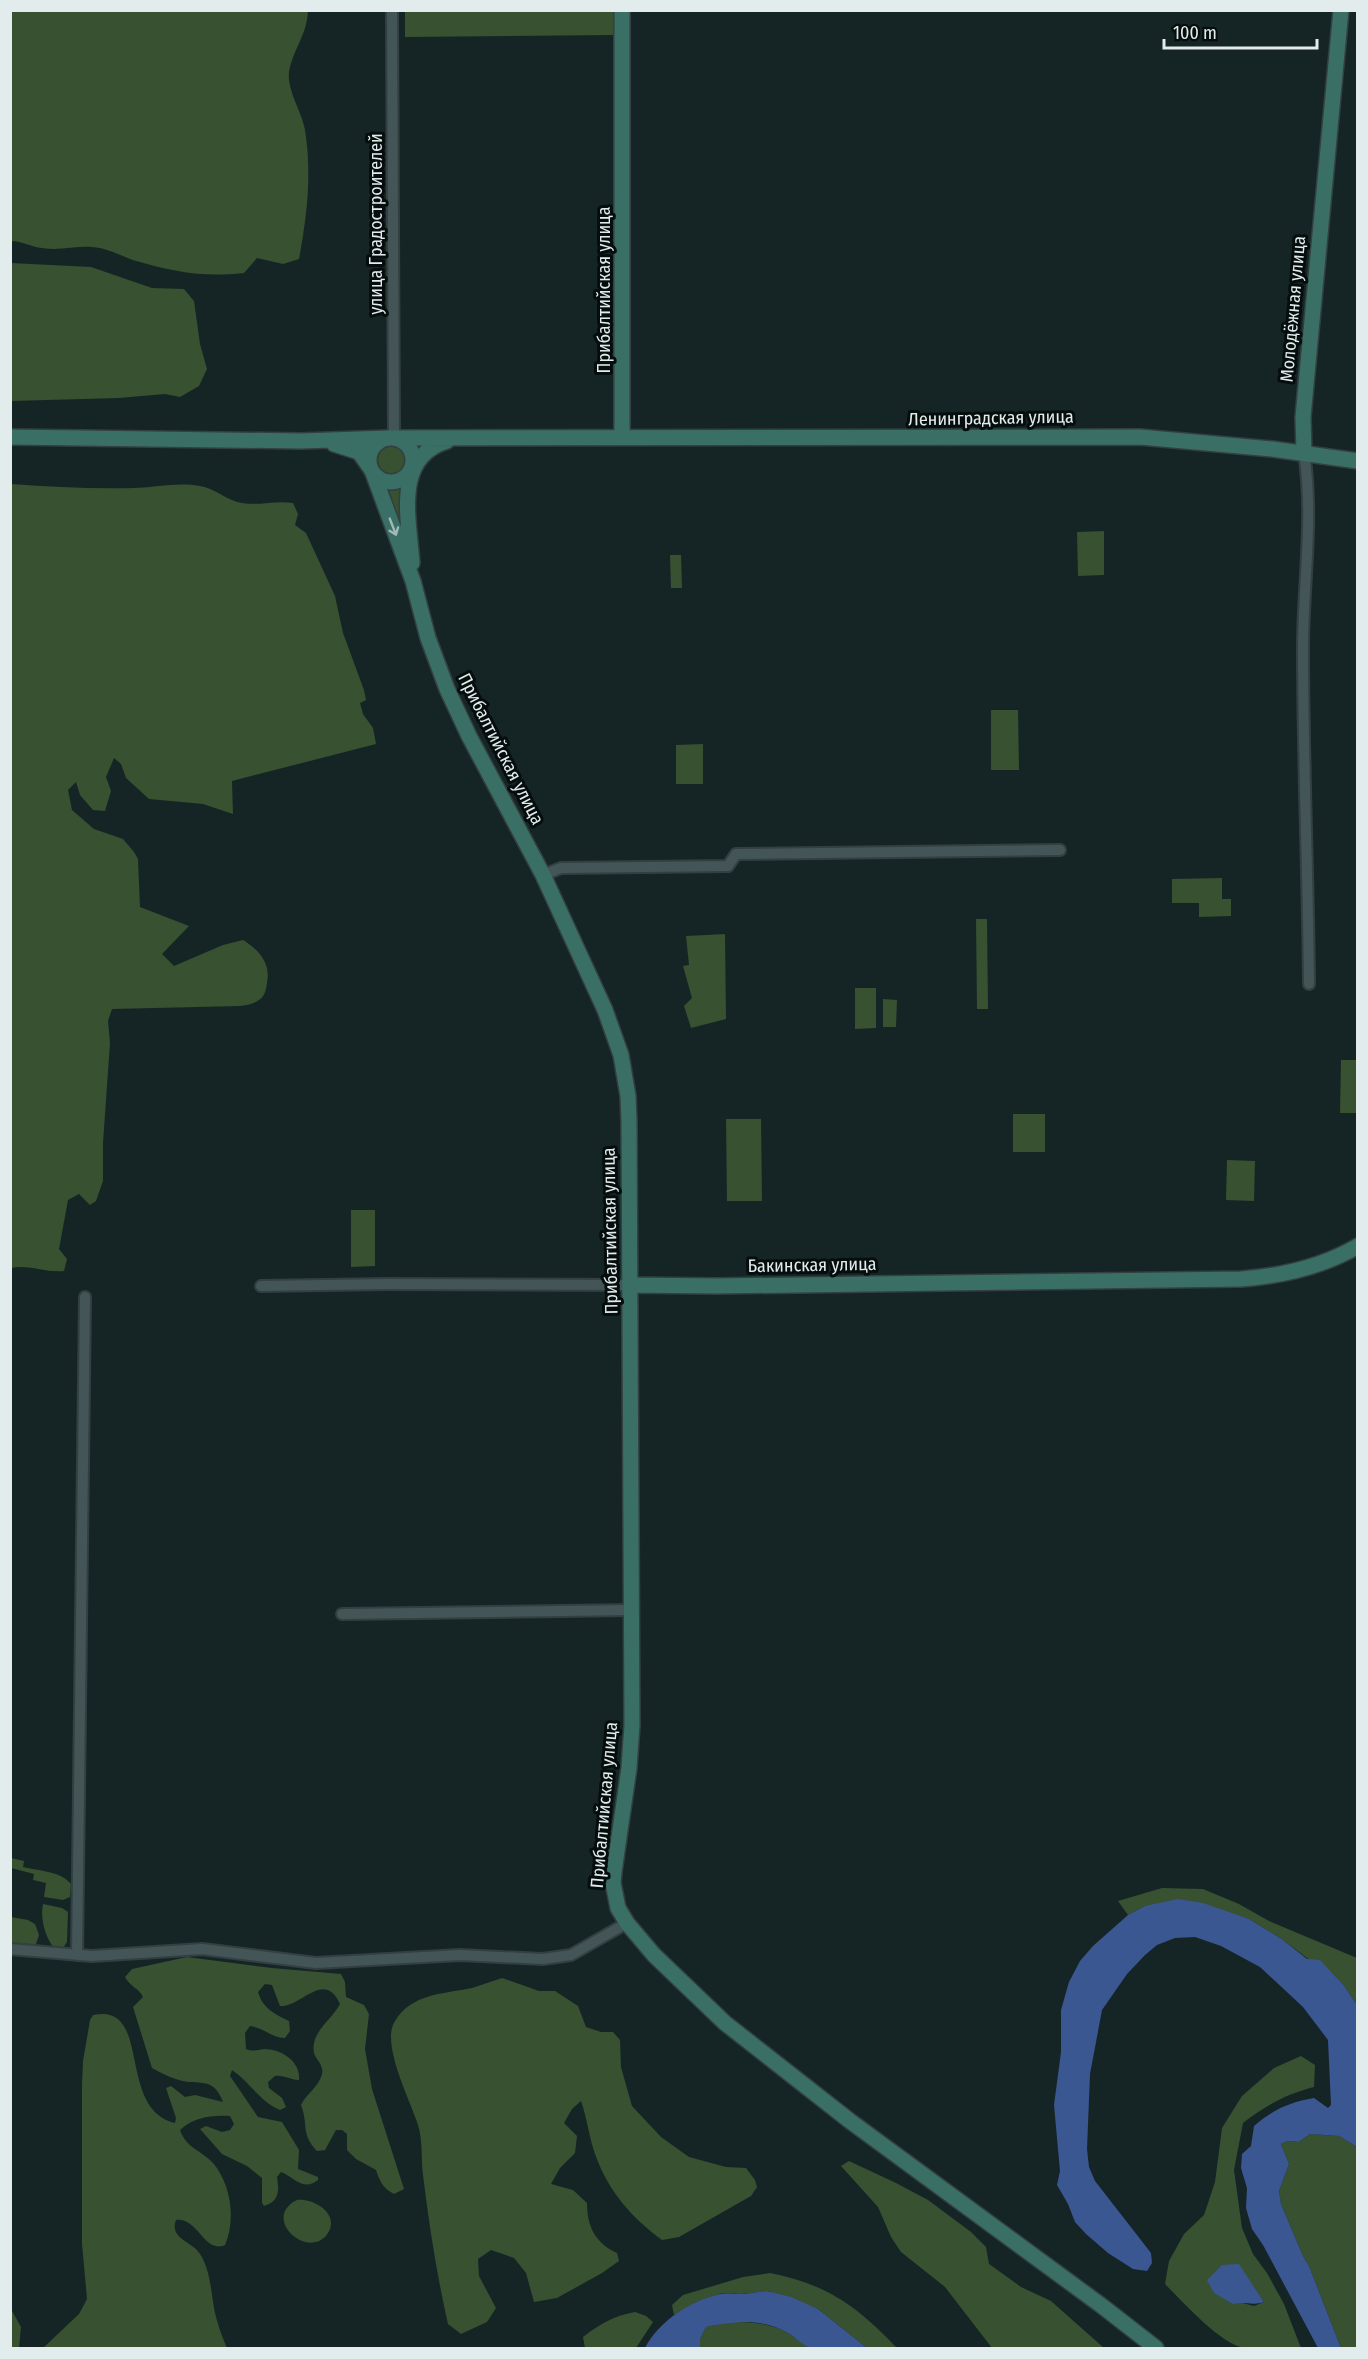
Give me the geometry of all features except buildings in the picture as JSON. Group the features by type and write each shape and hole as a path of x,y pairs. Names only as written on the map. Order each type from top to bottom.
{"street":[{"name":"улица Градостроителей","path":"392,10 392,438"},
{"name":"Прибалтийская улица","path":"622,10 622,437"},
{"name":"Молодёжная улица","path":"1309,984 1303,733 1307,495 1303,417 1341,10"},
{"path":"10,437 301,441 392,438 622,437"},
{"name":"Ленинградская улица","path":"622,437 1140,437 1212,442 1358,461"},
{"path":"372,471 369,459 372,449 379,441 392,438 404,442 411,450 414,460 411,470"},
{"path":"301,441 335,444 354,449 381,480 392,482 403,479 425,450 453,438"},
{"name":"Прибалтийская улица","path":"408,555 411,470"},
{"name":"Прибалтийская улица","path":"372,471 408,555 428,638 447,689 469,736 543,875 605,1010 621,1055 628,1096 631,1747 613,1883 618,1908 627,1923 661,1962 752,2046 1156,2349"},
{"path":"543,875 561,868 728,866 736,854 1060,850"},
{"name":"Бакинская улица","path":"261,1286 386,1284 717,1286 1241,1279 1306,1268 1338,1257 1358,1246"},
{"path":"77,1956 85,1297"},
{"path":"342,1614 631,1610"},
{"path":"10,1949 77,1956 202,1949 316,1963 460,1955 524,1959 554,1958 571,1954 627,1923"}],"green space":[{"path":"10,11 308,11 305,27 289,72 290,87 305,130 308,163 306,211 299,259 283,264 257,258 244,273 204,274 154,266 98,248 48,249 11,241"},
{"path":"405,11 615,11 615,35 405,37"},
{"path":"11,263 91,267 152,288 184,289 194,301 200,344 207,369 199,386 180,397 165,394 119,398 11,401"},
{"path":"392,446 402,450 406,460 402,470 392,474 382,470 378,460 382,450"},
{"path":"11,484 104,488 192,485 211,489 242,503 293,503 298,514 295,525 306,533 335,596 343,633 364,690 366,700 360,703 363,714 373,728 376,744 232,781 233,814 203,804 149,799 126,778 121,764 114,758 106,777 111,791 105,811 93,810 80,795 76,782 68,790 72,810 94,829 123,839 134,852 138,859 140,907 189,926 162,954 174,966 223,945 243,940 262,958 268,976 263,997 247,1005 112,1009 108,1021 110,1043 103,1143 103,1181 96,1201 90,1205 79,1194 68,1200 59,1249 67,1259 64,1271 11,1268"},
{"path":"404,488 405,538 386,489"},
{"path":"1104,531 1104,575 1078,576 1077,532"},
{"path":"670,555 681,555 682,588 671,588"},
{"path":"991,710 1018,710 1019,770 991,770"},
{"path":"703,744 703,784 676,784 676,745"},
{"path":"1222,878 1222,899 1231,899 1231,916 1199,917 1199,903 1172,903 1172,879"},
{"path":"976,919 987,919 988,1009 977,1009"},
{"path":"725,934 726,1019 691,1028 684,1006 692,998 683,966 689,965 686,936"},
{"path":"855,988 876,988 876,1028 855,1029"},
{"path":"883,999 897,1000 896,1027 883,1027"},
{"path":"1341,1060 1357,1060 1357,1113 1340,1113"},
{"path":"1013,1114 1045,1114 1045,1152 1013,1152"},
{"path":"726,1119 761,1119 762,1201 727,1201"},
{"path":"1227,1160 1255,1161 1254,1201 1226,1200"},
{"path":"351,1210 375,1210 375,1266 351,1267"},
{"path":"11,1858 24,1861 23,1867 62,1876 71,1884 70,1897 63,1900 44,1897 46,1883 33,1880 34,1874 11,1868"},
{"path":"1162,1888 1203,1889 1239,1904 1269,1921 1357,1958 1357,2005 1345,1987 1282,1939 1249,1919 1227,1913 1145,1906 1128,1915 1118,1901"},
{"path":"43,1904 62,1908 68,1912 67,1942 63,1948 54,1948 48,1938 43,1921"},
{"path":"11,1917 28,1920 35,1924 39,1935 36,1944 32,1946 11,1944"},
{"path":"187,1957 341,1974 345,1982 346,1997 364,2005 369,2014 365,2049 372,2089 404,2189 394,2194 387,2189 376,2170 356,2159 347,2150 347,2134 342,2130 336,2130 325,2150 317,2151 308,2139 301,2105 322,2074 321,2065 314,2053 315,2039 340,2004 334,1994 327,1990 320,1990 288,2005 280,2006 272,1985 265,1984 258,1992 260,1998 270,2010 289,2021 290,2031 285,2038 281,2038 250,2026 245,2033 246,2049 253,2051 264,2049 284,2054 294,2062 299,2080 275,2076 268,2082 269,2088 282,2098 286,2107 280,2110 261,2097 232,2070 230,2076 258,2117 282,2122 299,2150 298,2169 318,2177 318,2180 308,2185 303,2184 281,2172 277,2177 276,2198 264,2206 262,2178 247,2166 222,2154 200,2129 206,2126 222,2132 230,2130 234,2124 230,2116 204,2118 191,2122 180,2130 190,2145 213,2163 228,2192 231,2214 225,2245 212,2244 184,2221 176,2220 175,2226 178,2236 196,2250 204,2261 209,2275 216,2317 227,2348 43,2348 79,2314 87,2299 82,2244 82,2084 83,2061 90,2020 93,2015 111,2015 123,2024 130,2040 146,2098 157,2114 175,2123 176,2118 166,2088 171,2086 185,2097 195,2095 223,2102 215,2088 210,2085 179,2080 152,2068 133,2007 143,1997 125,1977 132,1969"},
{"path":"502,1978 539,1991 555,1991 578,2006 586,2027 601,2032 613,2032 620,2040 621,2067 632,2106 661,2137 689,2157 726,2167 746,2168 757,2187 751,2196 679,2237 662,2240 631,2213 607,2180 595,2154 581,2101 572,2109 564,2123 577,2136 575,2153 560,2168 551,2184 573,2190 587,2203 594,2233 603,2244 617,2253 619,2261 557,2298 534,2302 526,2273 514,2258 491,2250 478,2259 479,2276 496,2308 487,2322 461,2334 448,2324 431,2231 423,2175 420,2131 398,2073 391,2043 391,2031 402,2012 419,2000 472,1988"},
{"path":"1301,2056 1315,2065 1314,2087 1276,2101 1243,2123 1234,2170 1242,2228 1253,2254 1267,2273 1284,2304 1301,2348 1252,2349 1235,2345 1214,2331 1165,2284 1169,2261 1184,2234 1204,2215 1215,2182 1222,2128 1242,2096 1274,2068","holes":["1239,2265 1264,2302 1254,2306 1239,2302"]},
{"path":"1310,2134 1339,2136 1357,2147 1357,2348 1341,2348 1309,2266 1281,2204 1279,2191 1289,2164 1281,2144 1288,2141 1299,2142"},
{"path":"849,2161 928,2200 971,2232 986,2247 989,2264 1021,2287 1051,2301 1104,2348 992,2348 945,2287 901,2252 891,2237 878,2207 841,2166"},
{"path":"297,2200 311,2202 328,2214 331,2226 320,2241 310,2243 300,2240 286,2226 284,2217 287,2208"},
{"path":"770,2273 808,2284 840,2299 883,2333 897,2348 867,2348 818,2309 768,2291 741,2294 722,2293 699,2301 674,2315 672,2305 683,2295 743,2277"},
{"path":"11,2309 21,2327 19,2348 11,2348"},
{"path":"635,2312 646,2316 653,2322 636,2348 585,2348 583,2337 589,2332 613,2318"},
{"path":"728,2322 751,2323 781,2329 811,2348 700,2348 700,2339 706,2327"}],"water":[{"path":"1178,1899 1203,1903 1249,1919 1282,1939 1307,1959 1320,1960 1345,1987 1357,2005 1357,2147 1339,2136 1310,2134 1299,2142 1288,2141 1281,2144 1289,2164 1279,2191 1281,2204 1309,2266 1341,2348 1318,2348 1263,2245 1252,2229 1246,2208 1247,2188 1241,2168 1242,2154 1251,2146 1254,2126 1282,2107 1297,2102 1314,2098 1328,2108 1331,2105 1328,2040 1303,2007 1260,1967 1221,1946 1195,1937 1175,1938 1157,1945 1145,1955 1127,1974 1102,2010 1090,2074 1087,2149 1089,2167 1095,2181 1151,2253 1152,2263 1147,2271 1133,2269 1108,2253 1086,2234 1075,2222 1057,2185 1060,2171 1054,2105 1061,2052 1061,2010 1069,1982 1080,1961 1093,1946 1128,1915 1145,1906"},
{"path":"1239,2264 1264,2302 1233,2304 1214,2293 1207,2280 1222,2265"},
{"path":"767,2291 791,2297 818,2309 867,2348 831,2350 811,2348 778,2328 748,2322 706,2327 700,2339 700,2348 645,2348 658,2329 687,2307 720,2294"}]}
